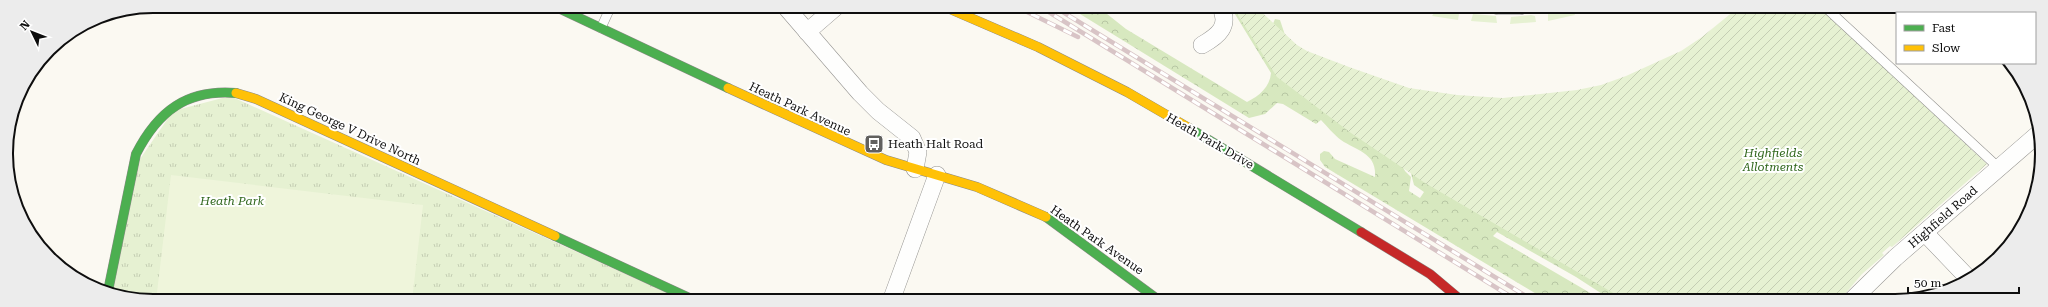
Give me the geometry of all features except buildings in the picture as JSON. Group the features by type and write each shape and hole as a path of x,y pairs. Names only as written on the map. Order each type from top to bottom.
{"street":[{"name":"Heath Park Avenue","path":"569,13 857,148 915,169 977,187 1051,220 1151,294"},
{"path":"791,13 860,93 878,111 912,138 918,152 915,169"},
{"path":"807,32 829,13"},
{"name":"Heath Park Drive","path":"959,13 1038,47 1127,92 1262,171 1430,274 1454,294"},
{"path":"1202,45 1217,36 1223,29 1225,20 1222,13"},
{"name":"King George V Drive North","path":"109,287 136,154 141,143 158,118 177,103 200,94 218,92 241,94 256,99 681,294"},
{"name":"Highfield Road","path":"1859,294 1925,233 2034,137"},
{"path":"894,294 937,175"},
{"path":"1925,233 1965,275"}],"lane":[{"path":"601,28 608,13"},
{"path":"1832,13 1999,168"}],"green space":[{"path":"1078,13 1106,13 1126,29 1247,102 1256,97 1266,87 1269,83 1271,73 1234,13 1253,13 1272,26 1275,19 1280,20 1286,38 1393,147 1405,171 1411,177 1409,191 1420,198 1424,192 1414,185 1409,166 1624,294 1602,294 1576,277 1497,232 1493,236 1592,294 1536,294 1325,167 1320,160 1320,154 1324,151 1329,152 1335,159 1375,177 1375,169 1369,158 1359,150 1341,140 1321,120 1316,124 1283,104 1277,103 1265,114 1249,118"},
{"name":"Highfields Allotments","path":"1237,13 1263,13 1297,45 1307,51 1409,88 1457,95 1503,98 1577,90 1601,85 1626,76 1681,51 1702,37 1731,13 1825,13 1987,164 1892,247 1890,246 1882,253 1884,255 1862,274 1845,294 1615,294 1425,183 1351,133 1277,77"},
{"path":"1434,13 1459,14 1458,20 1432,16"},
{"path":"1548,13 1574,13 1575,15 1548,21"},
{"path":"1473,14 1496,16 1497,23 1471,21"},
{"path":"1535,16 1536,22 1510,24 1511,17"},
{"name":"Heath Park","path":"230,96 670,294 144,294 113,288 140,159 173,111"},
{"path":"171,175 423,205 413,294 157,294"}],"railway":[{"path":"1029,13 1078,37"},
{"path":"1050,13 1507,294"},
{"path":"1064,13 1523,294"}],"traffic: fast":[{"path":"569,13 728,88"},
{"path":"109,287 136,154 145,139 164,115 189,99 203,95 236,93"},
{"path":"1189,128 1361,232"},
{"path":"1046,217 1150,294"},
{"path":"555,236 681,294"}],"traffic: slow":[{"path":"959,13 1038,47 1127,92 1189,128"},
{"path":"728,88 886,160 977,187 1046,217"},
{"path":"236,93 256,99 555,236"}],"traffic: jam":[{"path":"1361,232 1430,274 1454,294"}],"place":[{"name":"Heath Halt Road","path":"874,144"}]}
